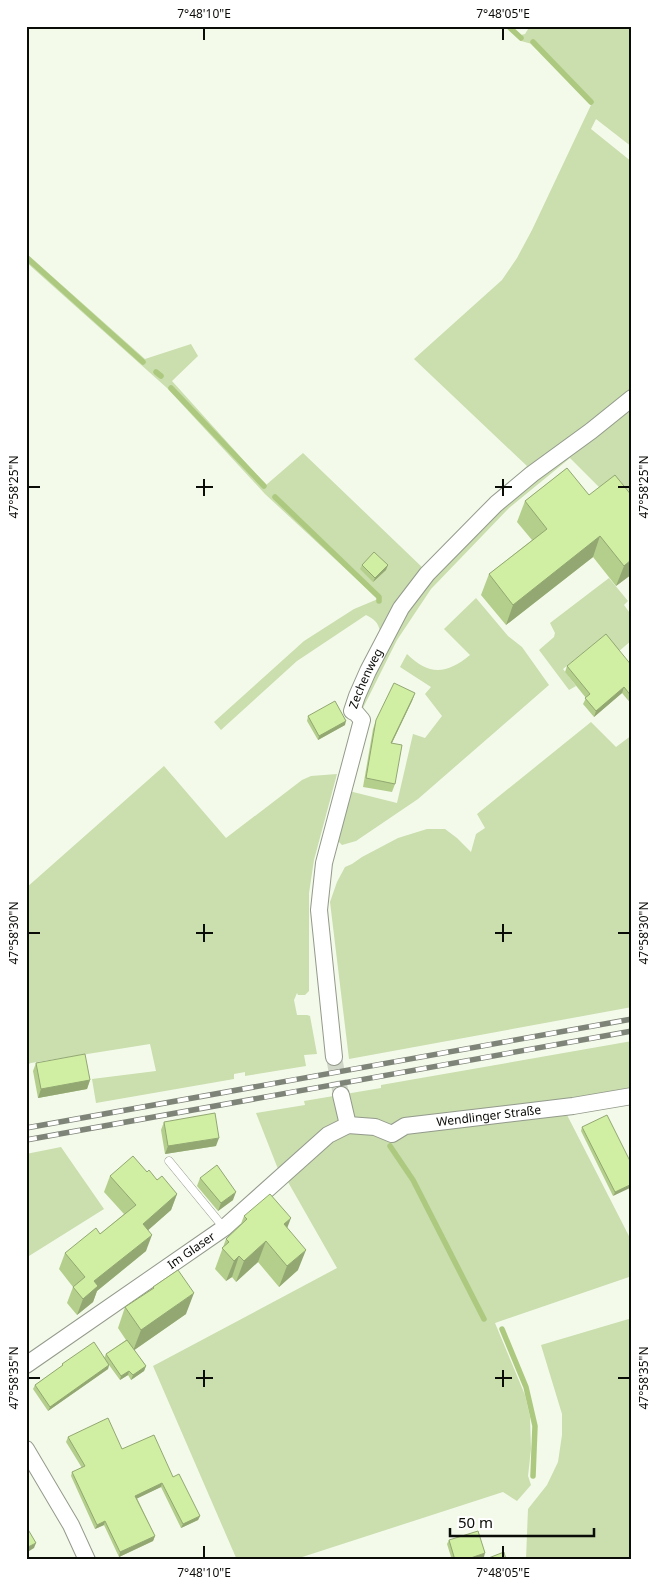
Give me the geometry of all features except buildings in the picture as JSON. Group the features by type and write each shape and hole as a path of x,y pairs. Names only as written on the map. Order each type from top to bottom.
{"street":[{"name":"Zechenweg","path":"334,1057 319,910 324,863 362,720 352,711 368,670 401,608 427,574 496,504 532,474 632,398"},
{"path":"342,1096 348,1125"},
{"name":"Wendlinger Straße","path":"348,1125 375,1127 392,1134 405,1126 573,1106 632,1096"},
{"name":"Im Glaser","path":"26,1365 224,1228 328,1135 348,1125"},
{"path":"26,1449 71,1525 87,1560"}],"lane":[{"path":"169,1161 224,1228"}],"green space":[{"path":"505,26 511,26 521,35 525,34 530,26 632,26 632,147 596,119 591,129 632,162 632,515 600,488 570,458 509,508 431,589 397,640 363,708 361,708 380,631 375,621 366,615 297,661 221,730 214,722 304,641 354,609 378,599 265,494 167,388 26,262 26,253 145,359 191,344 198,356 172,381 266,485 303,453 424,569 527,466 414,359 502,280 517,258 532,230 591,105 532,44 521,41"},
{"path":"609,578 628,601 624,605 632,616 632,640 618,652 604,636 563,669 576,686 569,690 539,650 554,637 555,633 550,623"},
{"path":"476,598 508,636 522,647 549,685 418,799 356,841 342,845 338,841 349,791 397,803 413,734 425,738 442,716 425,694 431,687 400,667 407,654 423,666 438,670 454,666 470,655 444,629"},
{"path":"591,722 616,747 632,735 632,1007 349,1059 330,902 345,867 398,838 427,829 445,829 471,852 476,834 485,828 477,814"},
{"path":"164,766 226,838 302,780 311,776 337,774 314,860 309,893 309,991 305,995 298,995 297,993 294,1000 297,1015 310,1016 317,1054 304,1055 306,1066 245,1076 245,1072 234,1074 234,1079 96,1103 92,1079 156,1071 150,1044 26,1065 26,888"},
{"path":"632,1041 632,1101 566,1113 632,1242 632,1276 495,1323 525,1395 530,1417 531,1449 528,1476 531,1485 517,1501 503,1492 293,1560 237,1560 153,1366 337,1268 288,1182 278,1169 256,1113 305,1105 304,1101 381,1088 381,1085"},
{"path":"61,1147 104,1209 29,1256 26,1253 26,1154"},
{"path":"632,1318 632,1560 526,1560 528,1509 547,1485 558,1462 562,1435 562,1414 541,1345"}],"waterway":[{"path":"508,26 521,38"},
{"path":"533,42 591,102"},
{"path":"26,257 143,362"},
{"path":"156,372 161,376"},
{"path":"171,388 264,486"},
{"path":"275,497 379,597 379,601"},
{"path":"390,1146 413,1180 484,1319"},
{"path":"502,1329 526,1387 535,1426 533,1476"}],"tunnel":[{"path":"334,1057 341,1095"}],"railway":[{"path":"26,1128 632,1019"},
{"path":"26,1140 632,1031"}]}
